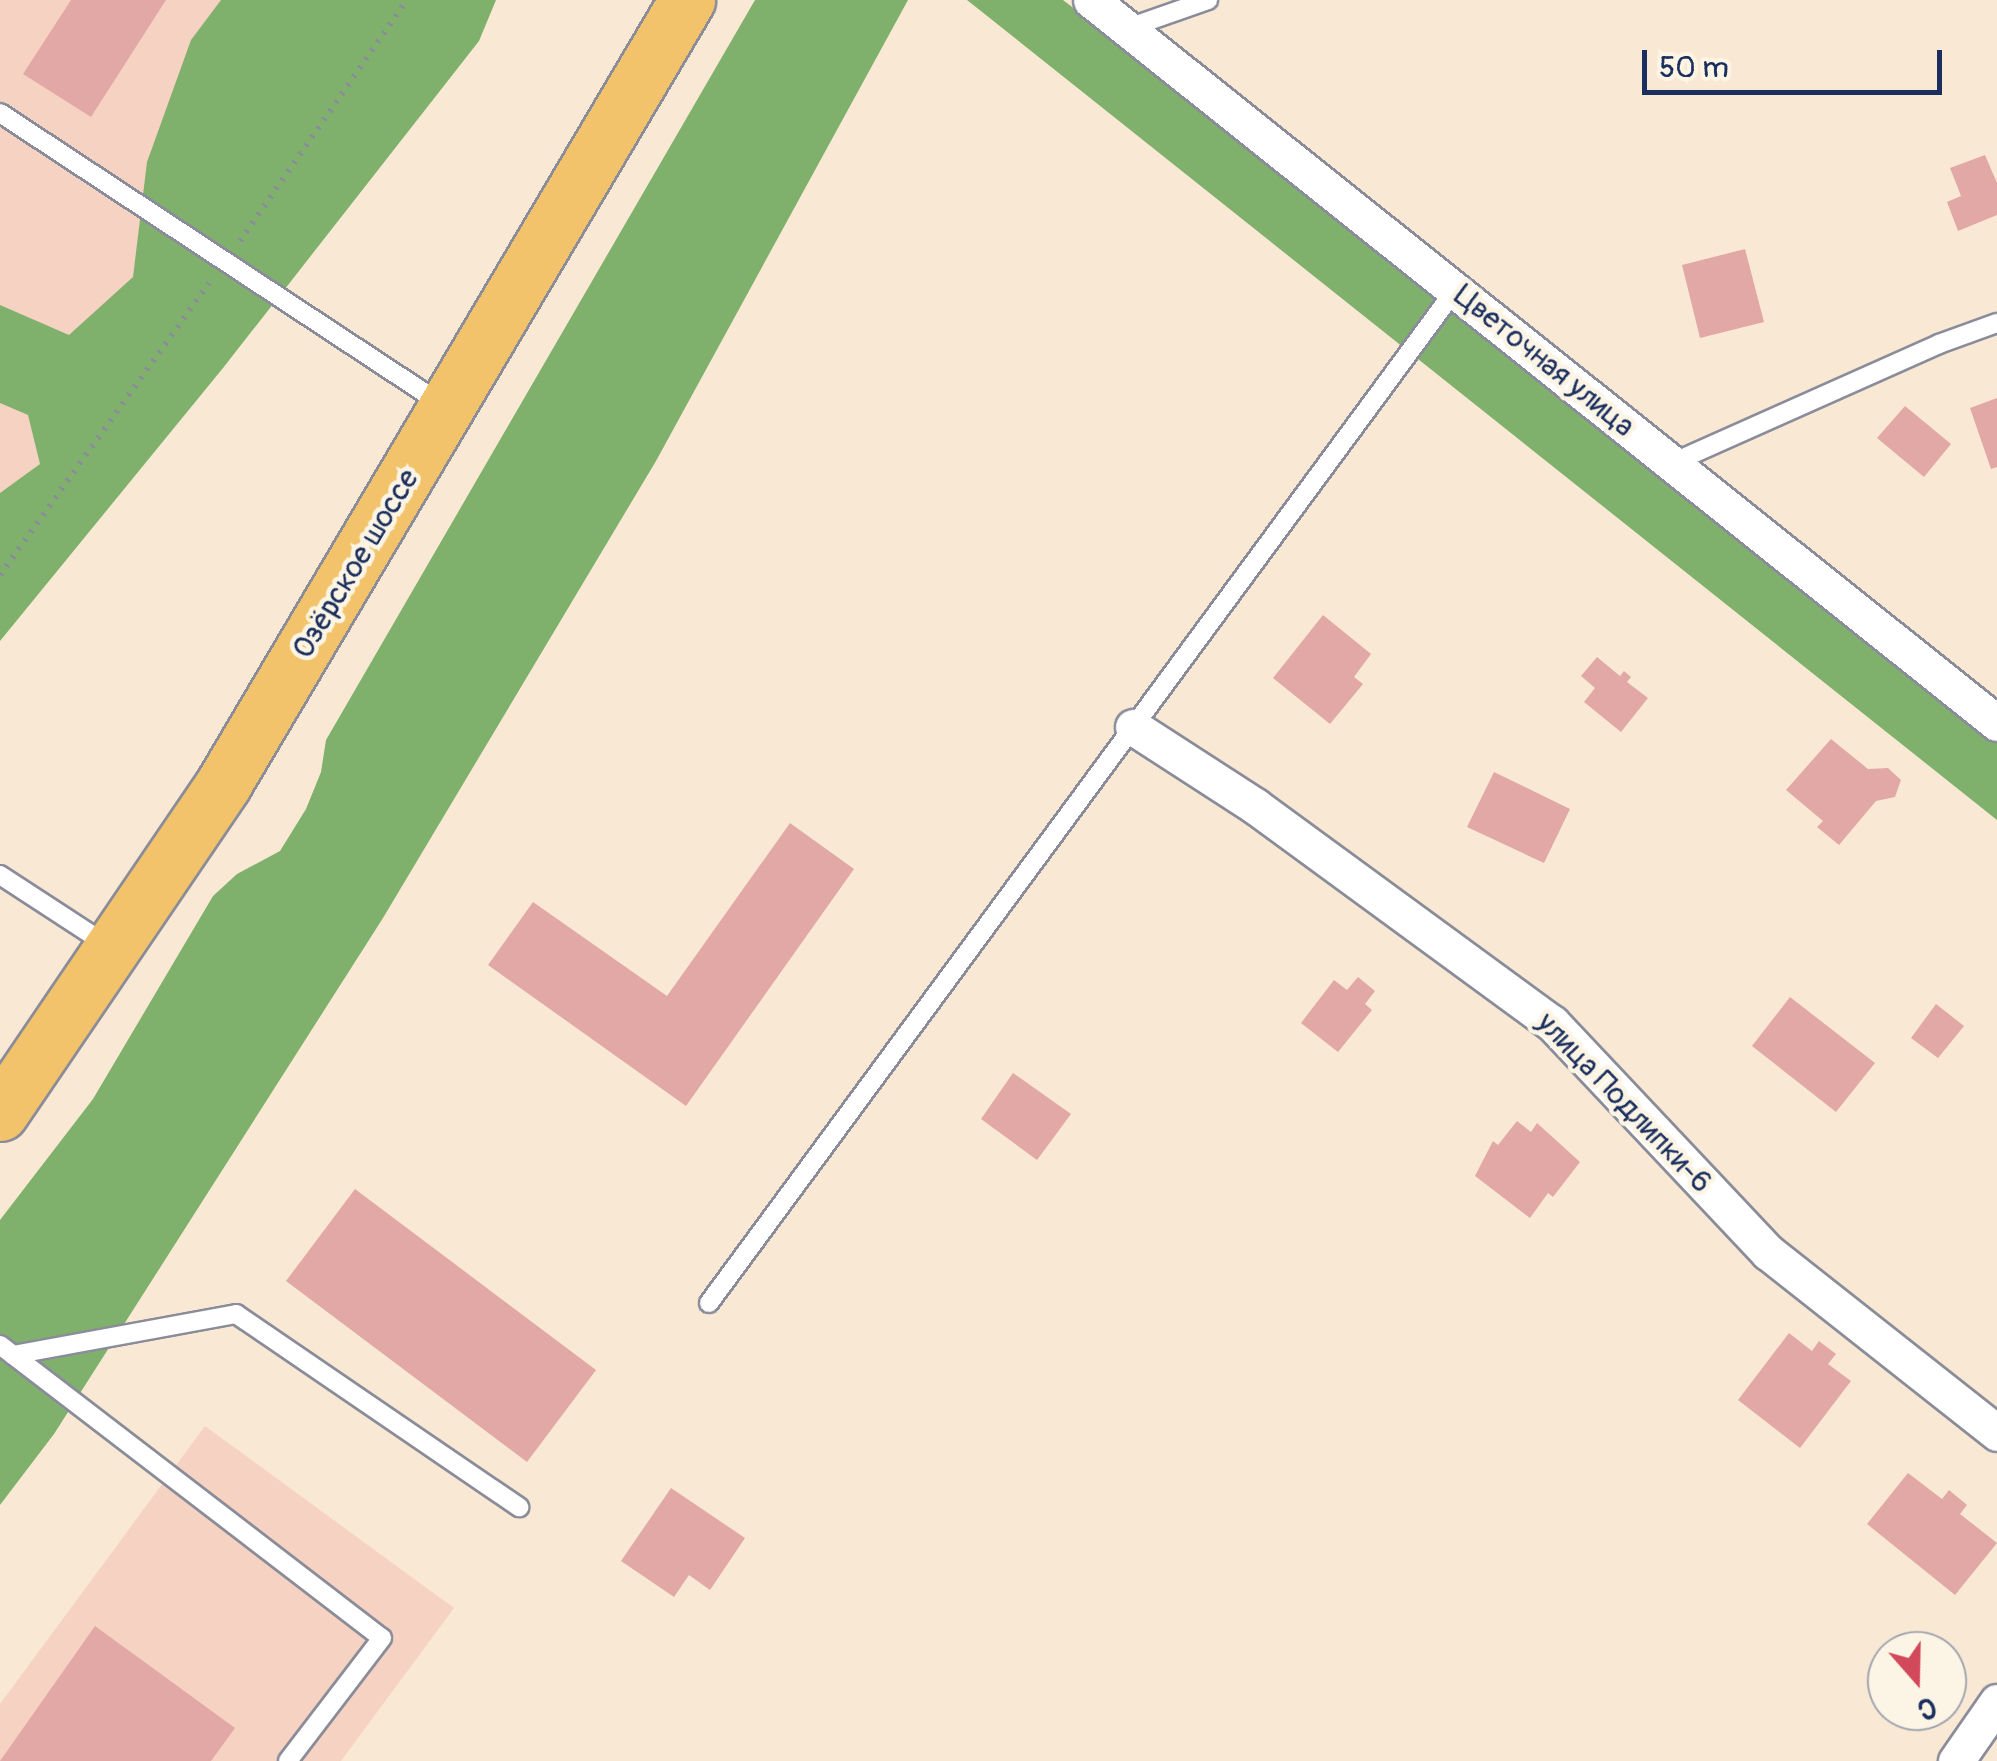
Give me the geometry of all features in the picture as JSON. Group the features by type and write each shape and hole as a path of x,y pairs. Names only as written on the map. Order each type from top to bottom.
{"main road":[{"name":"Озёрское шоссе","path":"0,1113 234,767 449,409 687,0"}],"street":[{"name":"Цветочная улица","path":"1091,0 1997,724"},
{"name":"улица Подлипки-6","path":"1133,727 1255,806 1552,1023 1768,1252 1997,1433"},
{"path":"1956,1761 1997,1702"}],"lane":[{"path":"1128,28 1208,0"},
{"path":"0,114 449,409"},
{"path":"709,1303 1454,290"},
{"path":"1672,463 1940,344 1997,323"},
{"path":"0,875 114,949"},
{"path":"6,1350 236,1314 519,1507"},
{"path":"6,1350 382,1638 288,1761"}],"path":[{"path":"0,575 406,0"}],"shaded area":[{"path":"0,0 346,0 0,525"},
{"path":"205,1426 454,1608 341,1761 0,1761 0,1704"}],"green space":[{"path":"221,0 496,0 479,41 223,368 0,641 0,493 40,464 28,415 0,403 0,305 69,335 133,277 147,162 191,40"},
{"path":"755,0 908,0 656,461 383,918 54,1434 0,1505 0,1220 93,1099 213,896 237,874 280,851 306,809 321,772 326,740"},
{"path":"967,0 1063,0 1309,188 1465,321 1706,499 1997,738 1997,820"}],"building":[{"path":"71,0 166,0 91,117 23,74"},
{"path":"1985,155 1997,183 1997,215 1958,231 1947,202 1961,196 1950,168"},
{"path":"1745,249 1764,322 1700,338 1682,265"},
{"path":"1997,398 1997,467 1991,469 1970,408"},
{"path":"1905,406 1951,444 1924,477 1877,438"},
{"path":"1323,615 1371,654 1354,677 1363,684 1330,724 1273,678"},
{"path":"1597,657 1620,676 1624,671 1631,677 1627,682 1648,698 1621,732 1584,702 1595,688 1581,676"},
{"path":"1831,739 1868,769 1888,768 1901,780 1895,797 1876,801 1839,845 1817,827 1823,821 1786,790"},
{"path":"1494,772 1570,809 1544,863 1467,827"},
{"path":"790,823 854,869 686,1106 488,965 533,902 667,996"},
{"path":"1358,977 1375,991 1365,1004 1372,1010 1338,1052 1301,1023 1334,980 1347,990"},
{"path":"1790,997 1875,1063 1836,1112 1752,1046"},
{"path":"1936,1004 1964,1026 1938,1058 1911,1038"},
{"path":"1013,1073 1071,1114 1037,1160 981,1119"},
{"path":"1517,1121 1531,1132 1537,1123 1580,1162 1553,1197 1548,1193 1530,1218 1475,1176 1493,1141 1498,1145"},
{"path":"355,1189 596,1370 527,1462 286,1281"},
{"path":"1789,1333 1812,1351 1819,1341 1836,1354 1828,1364 1851,1381 1800,1448 1738,1400"},
{"path":"1908,1473 1942,1499 1949,1490 1967,1505 1960,1514 1997,1543 1955,1595 1867,1524"},
{"path":"671,1488 745,1538 710,1590 689,1575 674,1597 621,1561"},
{"path":"95,1626 235,1728 211,1761 0,1761"}]}
